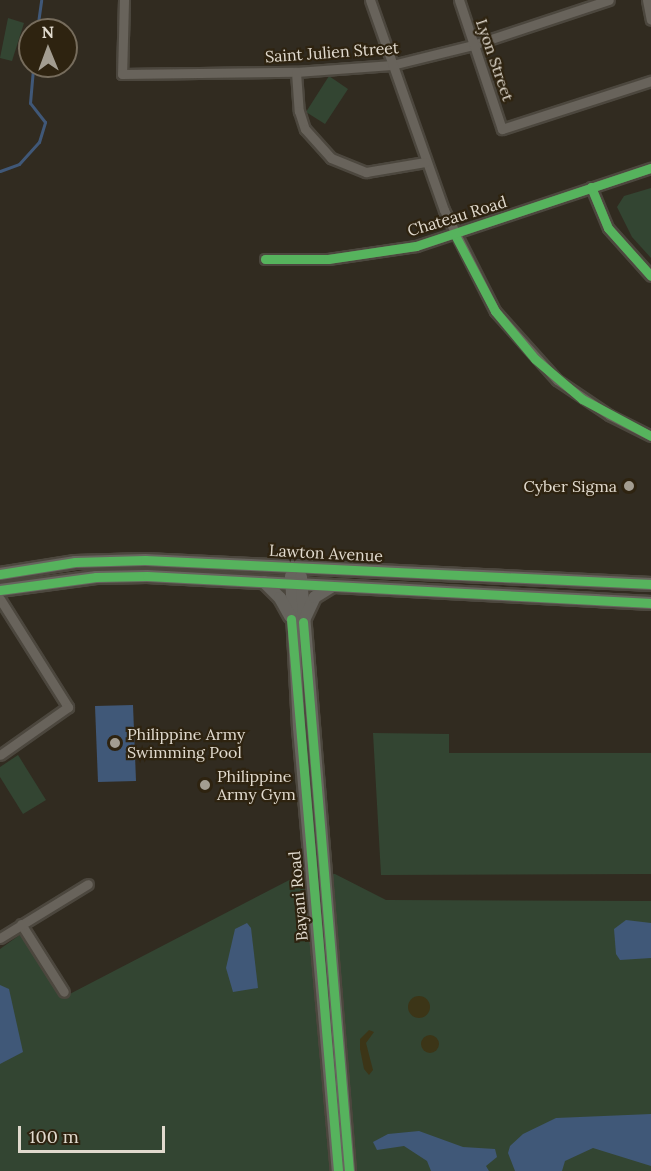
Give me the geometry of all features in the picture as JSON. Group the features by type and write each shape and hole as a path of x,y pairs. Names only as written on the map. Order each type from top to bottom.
{"main road":[{"name":"Lawton Avenue","path":"0,574 113,560 296,566 651,584"},
{"name":"Bayani Road","path":"296,566 297,620 338,1171"},
{"name":"Lawton Avenue","path":"0,590 119,576 651,603"},
{"path":"264,582 297,620 315,597 334,586"},
{"name":"Bayani Road","path":"305,728 349,1171"}],"street":[{"name":"Saint Julien Street","path":"124,0 122,75 296,72 392,65 473,45 609,0"},
{"path":"370,0 425,162 455,235 495,311 535,358 582,399 651,436"},
{"name":"Lyon Street","path":"459,0 502,129 651,81"},
{"path":"647,0 651,20"},
{"path":"296,72 299,111 305,129 331,158 366,172 425,162"},
{"name":"Chateau Road","path":"266,259 328,259 382,252 455,235 651,168"},
{"path":"591,187 608,228 651,276"},
{"path":"0,599 68,707 0,755"},
{"path":"0,938 88,884"},
{"path":"21,924 64,992"}],"green space":[{"path":"8,18 18,21 18,42 12,61 0,58"},
{"path":"329,76 348,89 325,124 306,112"},
{"path":"651,188 651,258 632,237 617,207 624,196"},
{"path":"373,733 449,734 449,753 651,753 651,874 381,875"},
{"path":"18,755 46,800 23,814 0,777 0,767"},
{"path":"335,874 386,900 651,901 651,1171 0,1171 0,949 21,934 62,998 299,875"}],"sand":[{"path":"419,996 427,999 430,1007 427,1015 419,1018 411,1015 408,1007 411,999"},
{"path":"369,1030 374,1032 366,1043 373,1070 369,1075 364,1069 360,1039"},
{"path":"426,1035 434,1035 439,1040 437,1051 426,1053 421,1048 421,1040"}],"water":[{"name":"Philippine Army Swimming Pool","path":"133,705 136,781 98,782 95,706"},
{"path":"626,920 651,923 651,958 620,960 616,954 614,929"},
{"path":"247,923 251,928 258,988 233,992 226,968 235,929"},
{"path":"0,985 9,989 23,1052 0,1064"},
{"path":"651,1114 651,1166 593,1148 565,1161 562,1171 515,1171 508,1153 510,1146 523,1134 556,1118"},
{"path":"419,1131 463,1147 495,1149 497,1157 486,1166 489,1171 431,1171 427,1161 404,1146 377,1150 373,1142 388,1134"}],"waterway":[{"path":"39,18 41,0"},
{"path":"0,171 19,164 39,142 45,122 30,103 32,78"}],"cycle path":[{"path":"265,259 328,259 416,246 651,168"},
{"path":"591,187 608,228 651,276"},
{"path":"455,235 495,311 535,359 582,399 651,436"},
{"path":"0,574 75,562 145,560 651,584"},
{"path":"0,590 96,577 147,576 651,603"},
{"path":"291,619 338,1171"},
{"path":"303,622 349,1171"}],"place":[{"name":"Cyber Sigma","path":"629,486"},
{"name":"Philippine Army Swimming Pool","path":"115,743"},
{"name":"Philippine Army Gym","path":"205,785"}]}
